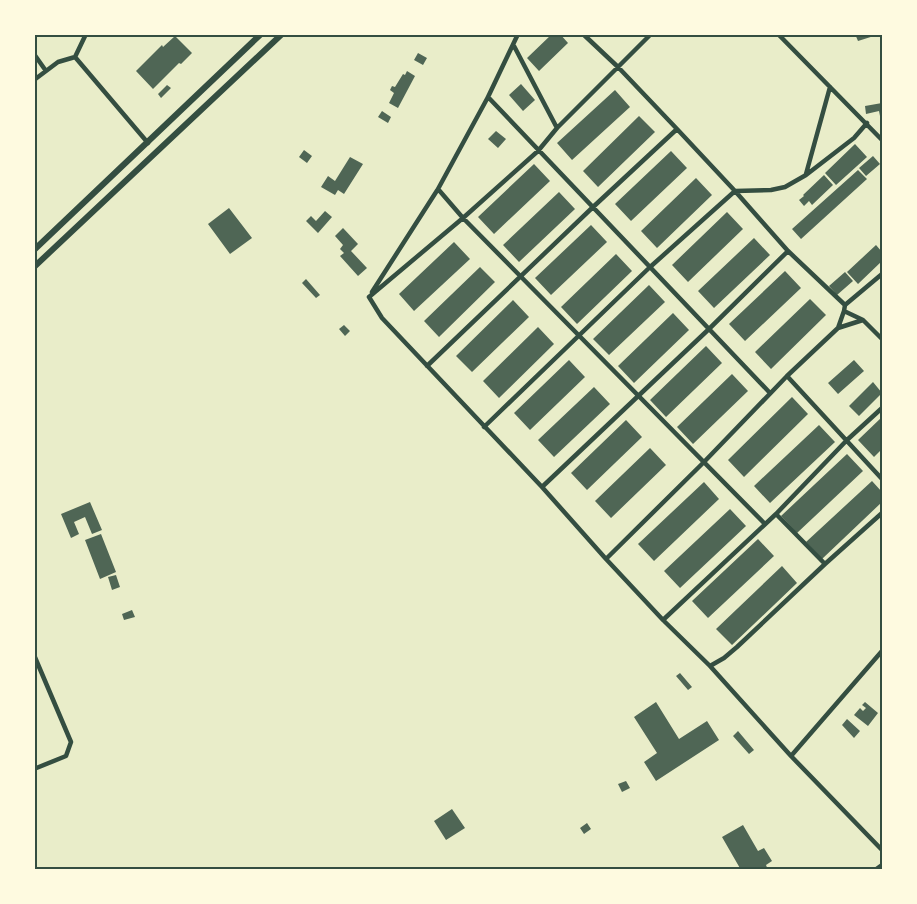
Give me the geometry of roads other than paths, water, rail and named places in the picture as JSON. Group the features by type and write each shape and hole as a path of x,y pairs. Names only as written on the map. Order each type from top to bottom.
{"main road":[{"path":"34,250 261,34"},
{"path":"34,267 282,34"}],"street":[{"path":"34,80 58,62 75,57 86,34"},
{"path":"369,297 438,189 488,97 518,34"},
{"path":"583,34 677,129 788,251 845,305"},
{"path":"369,297 538,151 557,128 651,34"},
{"path":"778,34 882,140"},
{"path":"514,46 557,128"},
{"path":"34,54 46,71"},
{"path":"75,57 148,143"},
{"path":"806,174 830,87"},
{"path":"488,97 770,393"},
{"path":"484,427 650,268 735,191 771,190 785,187 854,138 867,123"},
{"path":"427,366 677,129"},
{"path":"438,189 463,218 765,524"},
{"path":"542,487 788,251"},
{"path":"838,328 845,305 882,274"},
{"path":"369,297 382,318 542,487 663,620 710,666 791,756 882,850"},
{"path":"844,312 863,320 882,339"},
{"path":"606,559 787,376 838,328 863,320"},
{"path":"787,376 882,478"},
{"path":"663,620 776,514 846,440 882,408"},
{"path":"710,666 737,647 882,513"},
{"path":"776,514 825,564"},
{"path":"791,756 882,651"},
{"path":"34,655 71,742 66,756 34,769"},
{"path":"875,870 882,865"}]}
